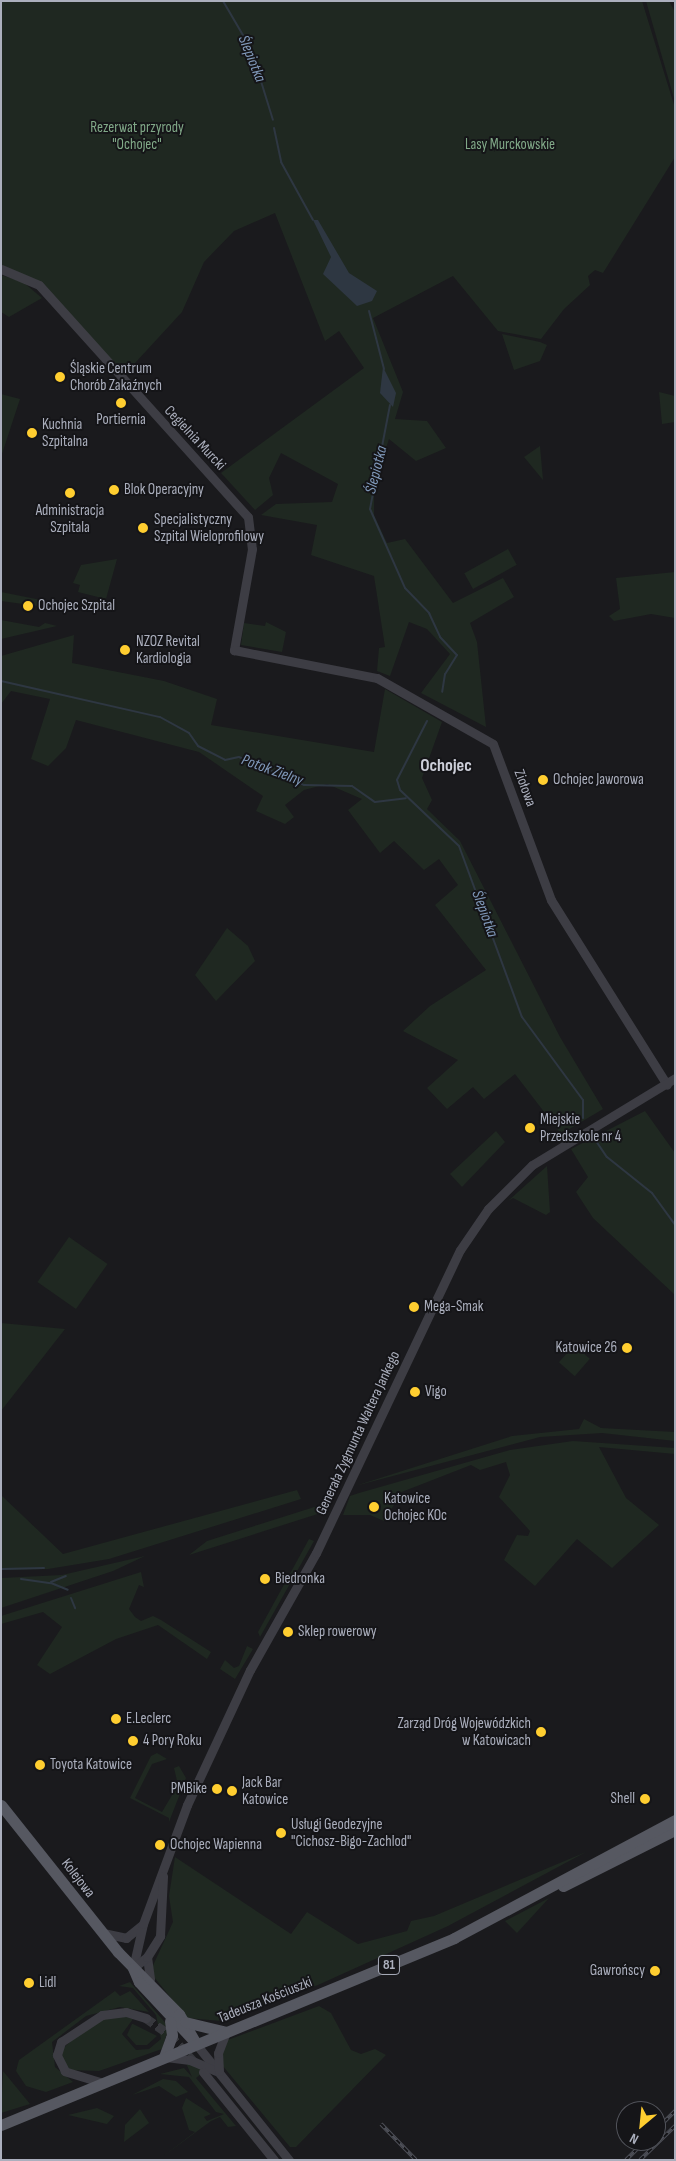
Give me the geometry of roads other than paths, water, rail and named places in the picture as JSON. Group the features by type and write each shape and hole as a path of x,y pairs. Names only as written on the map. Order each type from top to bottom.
{"main road":[{"name":"Kolejowa","path":"1,1805 103,1933 133,1968 150,1979 185,2022 196,2044"},
{"name":"Tadeusza Kościuszki","path":"525,1902 675,1820"},
{"name":"Tadeusza Kościuszki","path":"1,2123 454,1938 675,1830"},
{"name":"Kolejowa","path":"133,1968 138,1982 168,2017 196,2044"},
{"path":"164,2057 172,2035 168,2017"},
{"path":"185,2022 226,2032"}],"street":[{"name":"Cegielnia Murcki","path":"1,269 39,285 248,517 252,550 234,650"},
{"name":"Ziołowa","path":"234,650 377,678 493,744 551,900 671,1084"},
{"name":"Generała Zygmunta Waltera Jankego","path":"133,1968 143,1924 187,1805 244,1682 316,1553 468,1238 532,1165 671,1084 675,1078"},
{"name":"Generała Zygmunta Waltera Jankego","path":"133,1968 147,1957 161,1931 164,1869"},
{"path":"103,1933 130,1937 143,1924"},
{"path":"147,1957 150,1979"},
{"path":"100,2082 64,2071 58,2060 62,2042 102,2015 126,2012 146,2018"},
{"path":"220,2074 218,2053 226,2032"},
{"name":"Kolejowa","path":"196,2044 289,2160"},
{"path":"164,2057 190,2060 220,2074"},
{"path":"203,2072 274,2160"}],"water":[{"path":"313,220 318,220 349,273 377,291 372,301 357,306 323,274 331,257"},
{"path":"383,367 396,393 393,407 380,393"}],"waterway":[{"name":"Ślepiotka","path":"223,1 251,49 273,120"},
{"name":"Ślepiotka","path":"274,128 281,162 313,220"},
{"name":"Ślepiotka","path":"369,311 384,369"},
{"name":"Ślepiotka","path":"390,405 370,509 405,588 429,613 440,637 457,655 445,674 442,692"},
{"name":"Potok Zielny","path":"1,681 160,717 189,733 198,746 225,760 239,757 304,785 352,786 375,802 406,798"},
{"name":"Ślepiotka","path":"427,721 397,780 400,790 459,846 522,1017 583,1100 583,1118"},
{"name":"Ślepiotka","path":"594,1138 607,1157 652,1193 675,1225"},
{"path":"2,1569 44,1568"},
{"path":"51,1582 66,1576"},
{"path":"21,1579 51,1583 68,1590"},
{"path":"71,1598 75,1608"}],"tunnel":[{"path":"146,2018 170,2035 197,2065"}],"railway":[{"path":"666,2120 675,2111"},
{"path":"381,2124 416,2160"},
{"path":"640,2160 675,2126"},
{"path":"626,2160 635,2151"}],"place":[{"name":"Śląskie Centrum Chorób Zakaźnych","path":"60,377"},
{"name":"Portiernia","path":"121,403"},
{"name":"Kuchnia Szpitalna","path":"32,433"},
{"name":"Blok Operacyjny","path":"114,490"},
{"name":"Administracja Szpitala","path":"70,493"},
{"name":"Specjalistyczny Szpital Wieloprofilowy","path":"143,528"},
{"name":"Ochojec Szpital","path":"28,606"},
{"name":"NZOZ Revital Kardiologia","path":"125,650"},
{"name":"Ochojec Jaworowa","path":"543,780"},
{"name":"Miejskie Przedszkole nr 4","path":"530,1128"},
{"name":"Mega-Smak","path":"414,1307"},
{"name":"Katowice 26","path":"627,1348"},
{"name":"Vigo","path":"415,1392"},
{"name":"Katowice Ochojec KOc","path":"374,1507"},
{"name":"Biedronka","path":"265,1579"},
{"name":"Sklep rowerowy","path":"288,1632"},
{"name":"E.Leclerc","path":"116,1719"},
{"name":"Zarząd Dróg Wojewódzkich w Katowicach","path":"541,1732"},
{"name":"4 Pory Roku","path":"133,1741"},
{"name":"Toyota Katowice","path":"40,1765"},
{"name":"PMBike","path":"217,1789"},
{"name":"Jack Bar Katowice","path":"232,1791"},
{"name":"Shell","path":"645,1799"},
{"name":"Usługi Geodezyjne \"Cichosz-Bigo-Zachlod\"","path":"281,1833"},
{"name":"Ochojec Wapienna","path":"160,1845"},
{"name":"Gawrońscy","path":"655,1971"},
{"name":"Lidl","path":"29,1983"}],"district":[{"name":"Ochojec","path":"446,766"}],"park label":[{"name":"Rezerwat przyrody \"Ochojec\"","path":"137,136"},
{"name":"Lasy Murckowskie","path":"510,145"}]}
